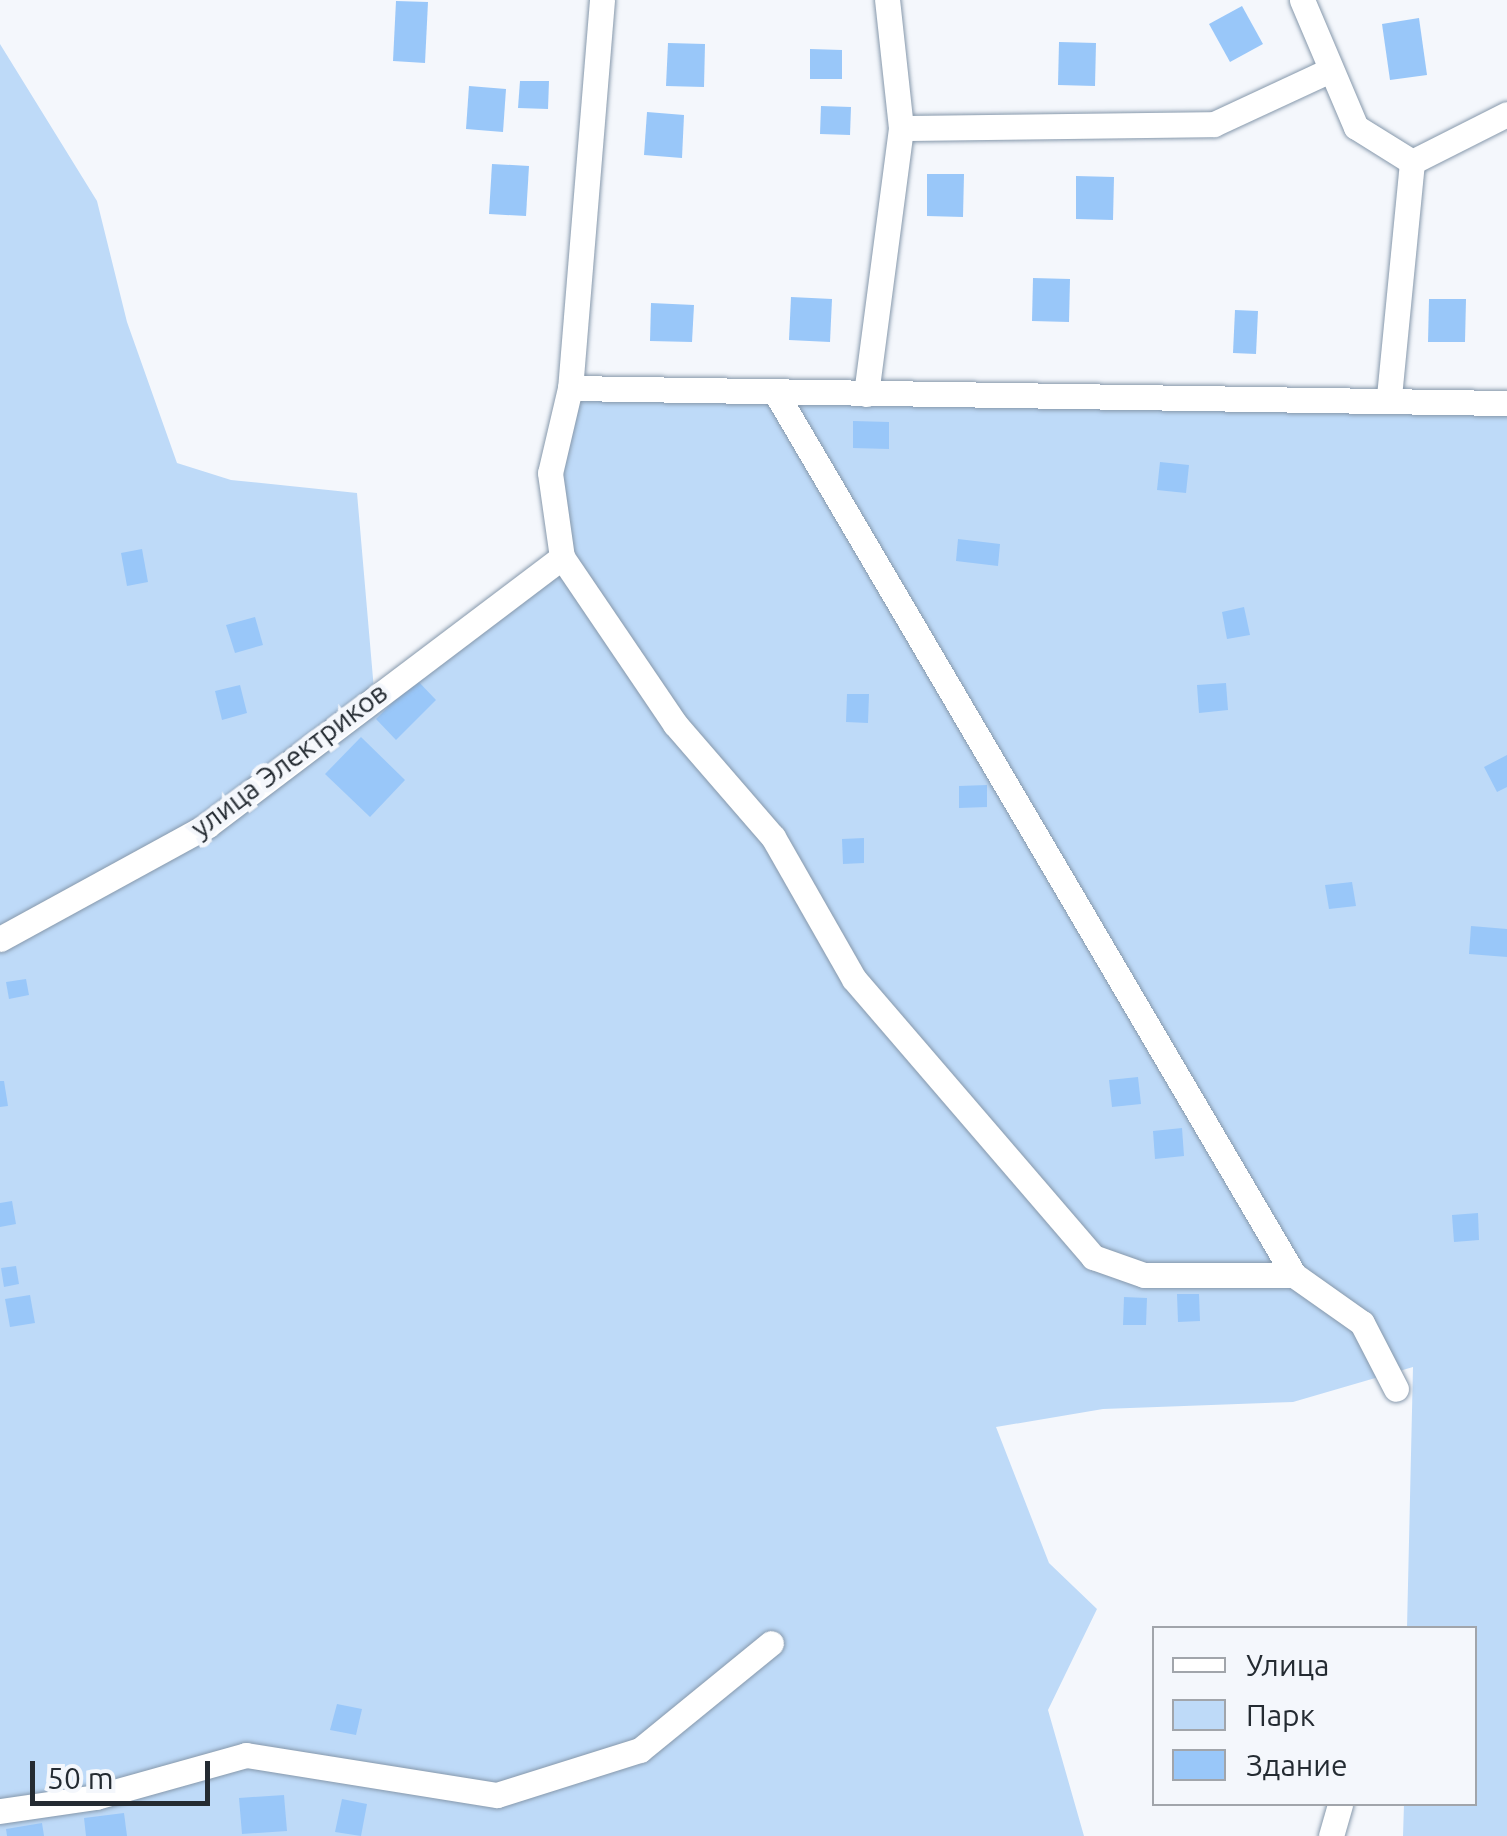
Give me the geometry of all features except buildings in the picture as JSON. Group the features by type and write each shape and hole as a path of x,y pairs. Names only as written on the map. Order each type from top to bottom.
{"street":[{"path":"602,0 570,388 550,473 562,557 675,724 773,837 854,978 1093,1257 1144,1276 1294,1275"},
{"path":"866,394 901,128 888,0"},
{"path":"1302,0 1328,70 1356,127 1412,162"},
{"path":"901,128 1214,124 1328,70"},
{"path":"1412,162 1507,114"},
{"path":"1389,396 1412,162"},
{"path":"570,388 778,394 1389,396 1507,403"},
{"path":"778,394 1294,1275 1362,1323 1396,1389"},
{"name":"улица Электриков","path":"0,939 208,826 562,557"},
{"path":"0,1811 96,1797 246,1754 497,1796 640,1750 771,1643"},
{"path":"1331,1836 1339,1806"}],"green space":[{"path":"0,44 97,201 127,322 177,463 231,480 357,493 374,690 562,557 550,473 570,388 1507,403 1507,1836 1403,1836 1404,1806 1477,1806 1477,1626 1407,1626 1413,1367 1293,1402 1103,1409 996,1427 1049,1563 1097,1609 1048,1710 1084,1836 0,1836"}]}
